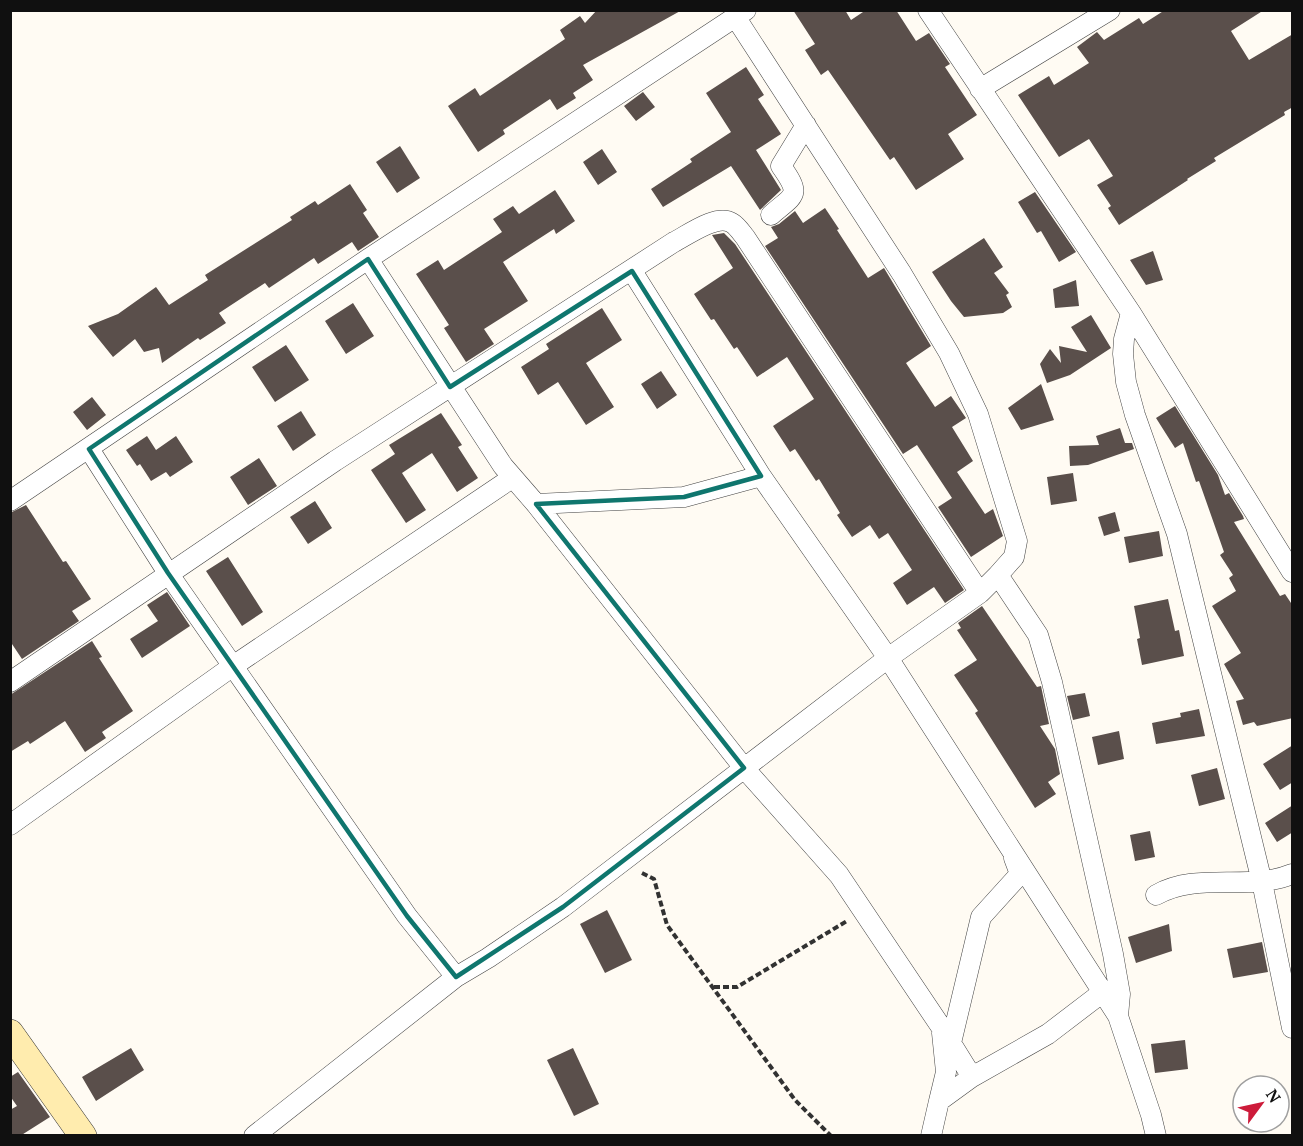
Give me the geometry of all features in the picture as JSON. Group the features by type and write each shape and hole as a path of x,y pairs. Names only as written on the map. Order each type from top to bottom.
{"street":[{"path":"928,10 1131,313 1293,572"},
{"path":"980,89 1110,10"},
{"path":"10,501 368,259 741,14 806,125 949,353 978,414 1017,541 1014,557 980,593 888,658 563,907 456,977 254,1136"},
{"path":"771,215 792,198 795,192 793,184 781,166 806,125"},
{"path":"10,682 335,461 674,242 715,220 725,220 735,225 862,412 980,593"},
{"path":"368,259 450,387 512,478 536,504 744,768 839,874 972,1077"},
{"path":"632,271 761,476 888,658 1118,1016 1152,1115 1156,1136"},
{"path":"1131,313 1124,339 1126,382 1177,534 1262,882 1292,1026"},
{"path":"89,449 168,573 407,916 456,977"},
{"path":"536,504 684,497 761,476"},
{"path":"10,825 233,666 512,478"},
{"path":"998,575 1038,635 1052,682 1113,954 1120,994 1118,1016"},
{"path":"931,1136 946,1072 946,1035 981,917 1020,874 1009,846"},
{"path":"1156,895 1166,889 1193,884 1262,882 1293,874"},
{"path":"939,1101 972,1077 1048,1034 1103,992"},
{"path":"10,1033 83,1136"}],"path":[{"path":"620,863 654,879 667,925 795,1100 831,1136"},
{"path":"714,987 738,987 864,911"}],"highlighted area":[{"path":"368,259 450,387 632,271 761,476 684,497 536,504 744,768 563,907 456,977 407,916 168,573 89,449"}],"building":[{"path":"597,10 682,10 583,65 593,80 573,93 576,98 557,110 550,99 503,130 505,134 478,152 448,106 475,88 480,96 565,39 560,30 580,16 585,23"},
{"path":"793,10 845,10 851,20 866,10 896,10 916,41 929,33 950,64 945,67 977,115 948,134 964,159 916,190 894,157 890,160 828,70 821,75 805,50 815,44"},
{"path":"1165,10 1264,10 1231,31 1249,60 1293,34 1293,107 1284,112 1285,115 1214,158 1216,161 1119,225 1108,208 1111,206 1097,185 1113,176 1089,139 1059,157 1018,95 1049,76 1054,85 1089,63 1077,47 1097,32 1104,40 1139,18 1143,24"},
{"path":"746,67 764,95 758,99 781,134 756,150 781,190 760,210 731,166 663,207 651,189 692,162 690,159 731,132 706,93"},
{"path":"643,92 655,107 636,121 624,106"},
{"path":"400,146 420,178 397,193 376,162"},
{"path":"602,149 617,172 598,185 583,162"},
{"path":"350,184 367,210 363,213 379,237 358,251 352,242 318,264 314,258 269,288 265,283 219,313 226,323 200,340 198,338 162,363 159,348 144,352 135,339 113,357 88,326 118,314 156,287 169,305 208,280 205,275 292,220 290,217 315,201 318,205"},
{"path":"555,190 575,221 556,234 554,229 503,262 528,301 484,329 494,344 466,362 444,328 449,325 416,274 438,260 444,270 502,232 493,219 513,206 519,214"},
{"path":"1035,192 1076,252 1059,262 1041,231 1037,233 1018,202"},
{"path":"825,208 868,278 884,268 931,346 906,363 935,407 951,396 966,418 952,427 973,461 957,472 985,514 993,509 1003,536 971,557 938,507 952,498 917,445 903,454 765,246 778,238 771,227 779,224 795,211 803,223"},
{"path":"724,233 735,244 964,590 945,603 934,587 907,605 893,583 912,570 888,533 879,539 870,525 852,537 837,515 840,513 819,479 816,481 795,449 790,452 773,426 814,399 787,357 757,377 737,347 734,349 694,294 733,268 712,235"},
{"path":"984,238 1003,267 994,273 1009,293 1006,295 1012,307 1003,313 964,317 932,272"},
{"path":"1153,251 1163,280 1146,285 1130,260"},
{"path":"1076,280 1079,306 1055,308 1053,289"},
{"path":"353,303 374,336 346,354 325,321"},
{"path":"602,308 622,340 586,363 614,407 586,425 558,382 538,395 521,367 549,349 546,344"},
{"path":"1091,315 1111,348 1070,375 1047,383 1040,364 1050,349 1061,363 1059,346 1087,352 1071,327"},
{"path":"286,345 309,380 275,402 252,367"},
{"path":"661,371 677,395 657,409 641,384"},
{"path":"1041,384 1054,420 1021,430 1008,408"},
{"path":"92,397 106,415 87,430 73,412"},
{"path":"1175,406 1218,475 1225,495 1229,493 1243,516 1244,519 1234,522 1280,596 1285,594 1293,606 1293,718 1257,726 1254,722 1243,725 1236,701 1244,699 1224,664 1241,653 1212,606 1236,591 1229,578 1233,575 1220,555 1224,552 1183,443 1175,448 1156,418"},
{"path":"301,411 316,435 293,451 277,426"},
{"path":"441,413 462,445 458,447 478,478 457,492 432,453 402,473 426,510 406,523 371,470 395,454 389,445"},
{"path":"1120,428 1125,443 1132,443 1134,449 1088,465 1070,466 1069,446 1099,445 1096,436"},
{"path":"147,436 156,450 176,436 193,462 170,477 166,472 151,481 140,464 137,466 126,450"},
{"path":"259,458 277,486 248,505 230,477"},
{"path":"1073,473 1077,501 1051,505 1047,477"},
{"path":"315,501 332,528 308,544 290,517"},
{"path":"26,505 63,562 66,561 91,599 72,611 79,621 22,659 10,641 10,513"},
{"path":"1115,512 1120,531 1104,536 1098,517"},
{"path":"1159,531 1163,556 1129,563 1124,537"},
{"path":"228,557 263,612 242,626 206,571"},
{"path":"167,592 190,626 142,658 130,639 158,621 147,605"},
{"path":"1168,599 1175,631 1179,630 1184,656 1142,665 1134,606"},
{"path":"982,606 1037,687 1041,686 1049,724 1040,726 1055,749 1060,774 1048,782 1056,794 1035,808 975,713 978,711 954,675 977,660 957,630 961,628 958,623"},
{"path":"92,641 102,657 99,658 133,711 102,732 106,738 85,752 65,721 30,744 28,741 10,752 10,695"},
{"path":"1085,693 1090,716 1073,720 1067,696"},
{"path":"1199,709 1205,736 1156,744 1152,723 1181,717 1180,713"},
{"path":"1119,731 1124,759 1098,765 1092,737"},
{"path":"1293,745 1293,782 1280,790 1263,764"},
{"path":"1217,768 1225,799 1199,806 1191,775"},
{"path":"1293,805 1293,832 1277,842 1265,823"},
{"path":"1150,831 1155,857 1135,861 1130,835"},
{"path":"607,910 632,960 605,973 580,924"},
{"path":"1169,924 1172,951 1136,963 1128,937"},
{"path":"1262,942 1268,972 1233,978 1227,949"},
{"path":"1185,1040 1188,1069 1155,1073 1151,1044"},
{"path":"131,1048 144,1070 96,1101 82,1077"},
{"path":"573,1048 599,1104 574,1116 547,1060"},
{"path":"18,1072 50,1117 20,1136 10,1136 10,1110 17,1106 10,1096 10,1077"}]}
